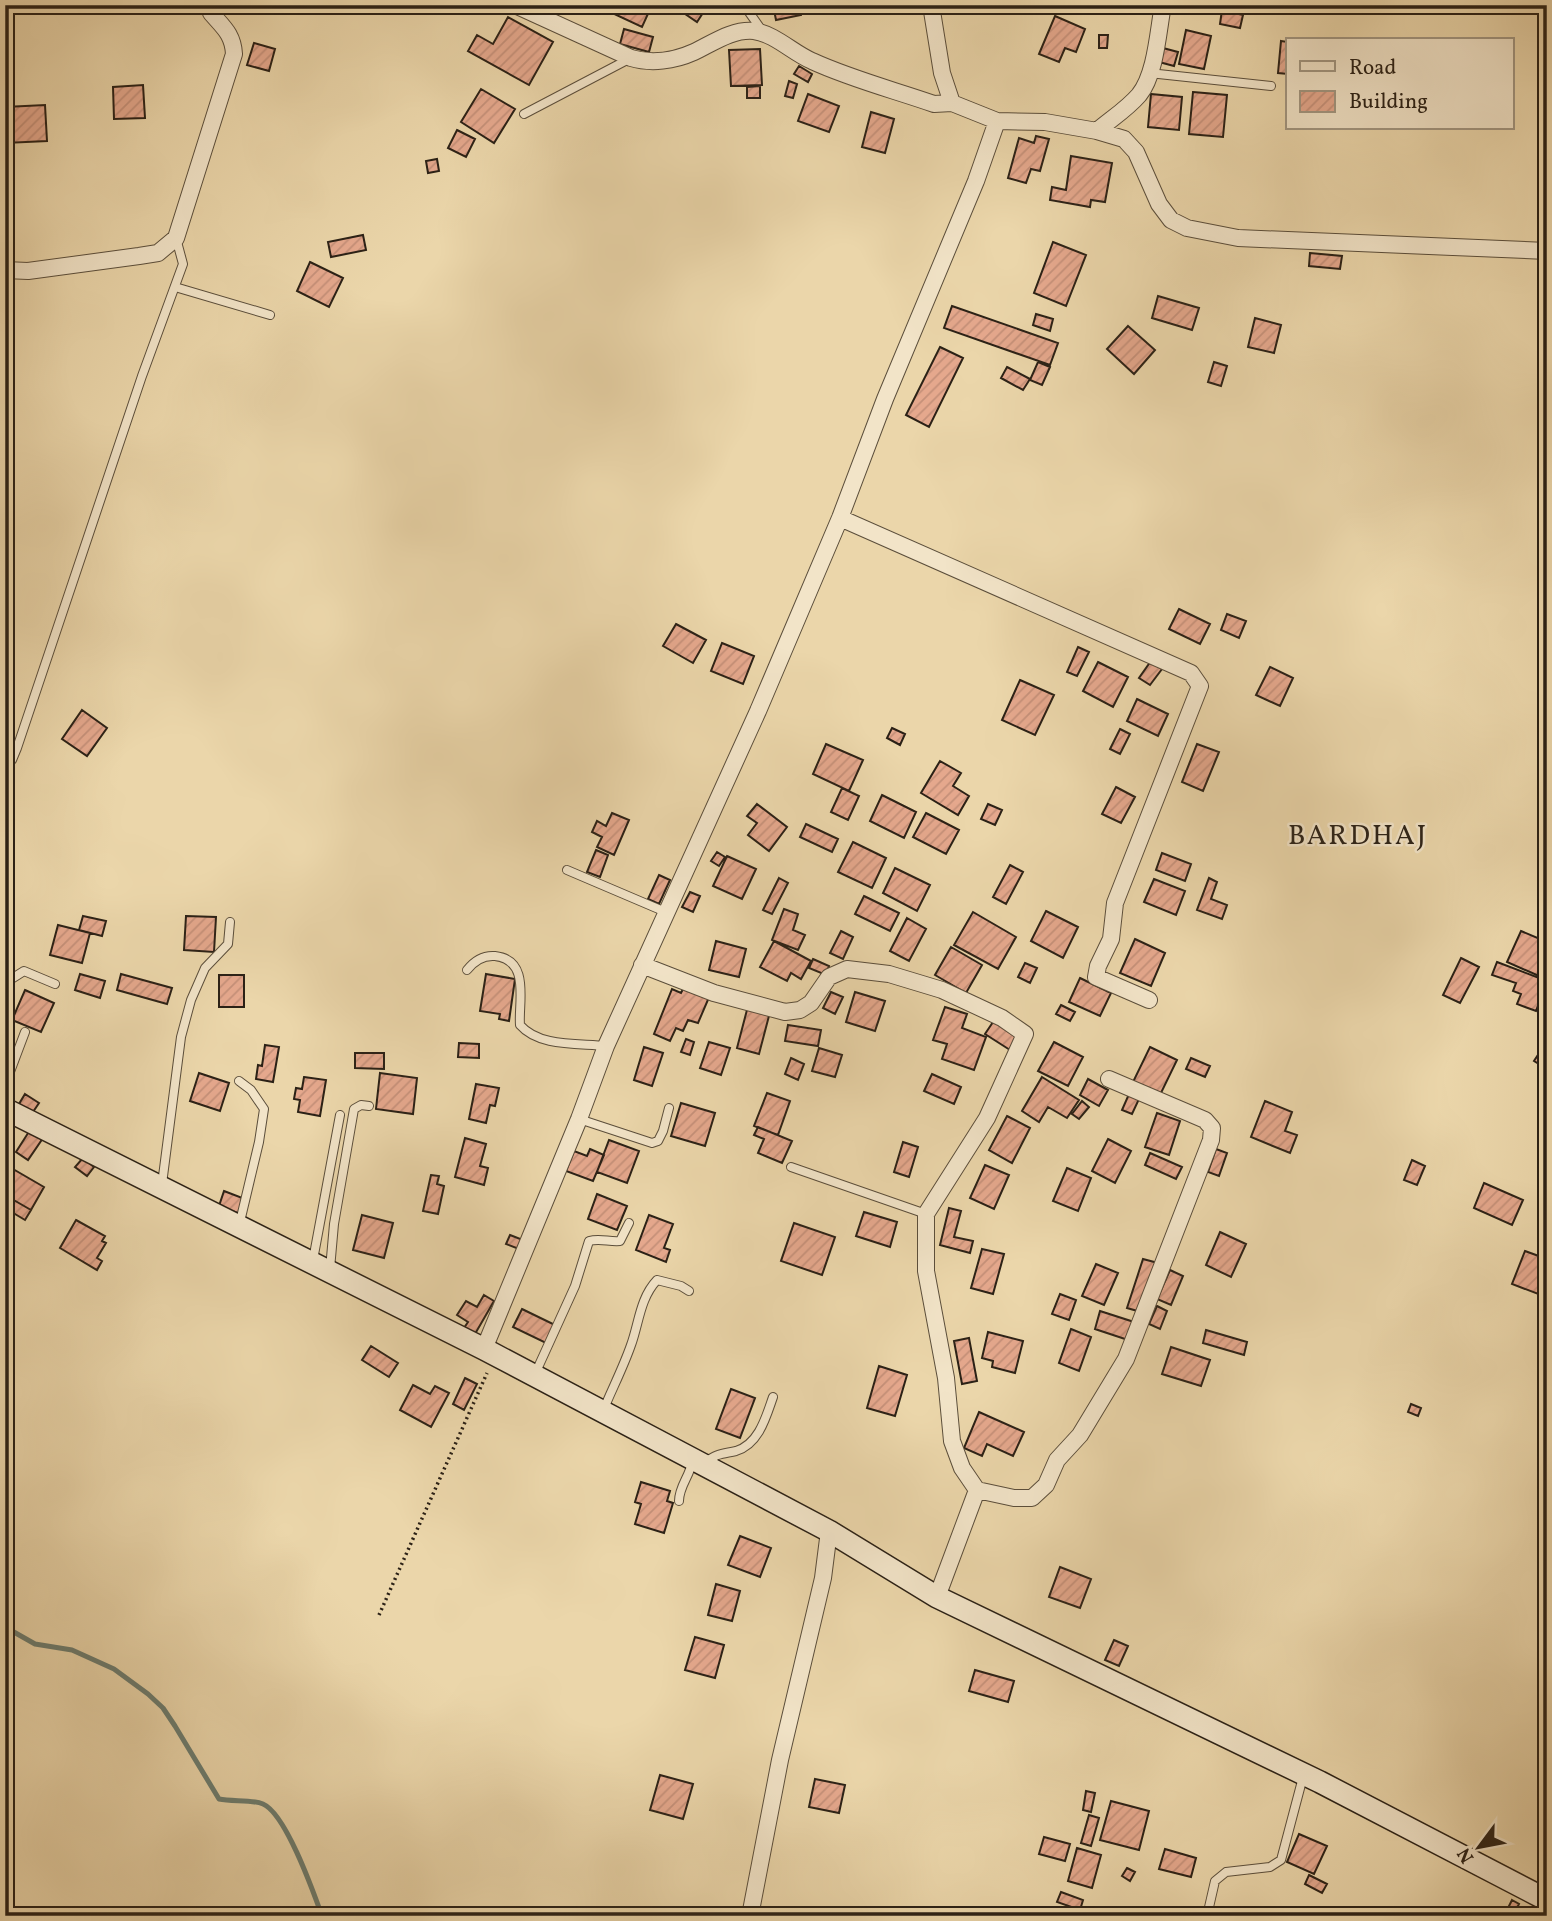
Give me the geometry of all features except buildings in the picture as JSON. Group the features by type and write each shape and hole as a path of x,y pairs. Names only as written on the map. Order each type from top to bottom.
{"street":[{"path":"5,270 28,271 158,253 176,238 234,54 234,43 229,33 211,13 212,5"},
{"path":"515,5 642,61 659,61 693,52 729,34 746,31 765,34 814,62 934,104 952,103 997,121 1045,122 1097,131 1124,139 1136,152 1159,204 1171,220 1187,228 1238,238 1547,251"},
{"path":"931,5 942,73 952,103"},
{"path":"1097,131 1141,93 1156,52 1163,5"},
{"path":"490,1352 606,1046 758,711 840,518 997,121"},
{"path":"840,518 1191,673 1197,680 1200,686 1115,903 1111,939 1096,976 1149,1000"},
{"path":"642,965 714,993 785,1012 800,1010 811,1003 829,977 847,968 889,974 942,990 1002,1018 1024,1034 987,1118 926,1214 926,1271 946,1378 952,1441 962,1468 977,1490 1014,1498 1032,1498 1046,1485 1057,1460 1080,1435 1126,1359 1211,1139 1212,1128 1205,1120 1110,1079"},
{"path":"5,1109 603,1411 830,1531 937,1597 1304,1774 1547,1902 1543,1916"},
{"path":"937,1597 977,1490"},
{"path":"750,1916 780,1760 823,1578 830,1531"}],"lane":[{"path":"744,5 765,34"},
{"path":"523,114 631,58"},
{"path":"1149,73 1271,86"},
{"path":"5,766 12,760 17,748 142,376 183,264 176,238"},
{"path":"175,287 270,316"},
{"path":"567,870 668,913"},
{"path":"161,1187 181,1037 205,968 228,944 230,922"},
{"path":"467,970 474,961 484,957 496,956 507,960 520,979 520,1025 528,1034 539,1039 606,1046"},
{"path":"5,983 24,971 55,984"},
{"path":"5,1085 25,1032"},
{"path":"239,1081 251,1090 264,1109 239,1226"},
{"path":"321,1267 334,1224 354,1109 361,1105 369,1106"},
{"path":"579,1119 652,1143 657,1141 663,1131 669,1108"},
{"path":"321,1267 340,1115"},
{"path":"791,1167 926,1214"},
{"path":"534,1377 575,1286 589,1241 599,1238 611,1242 620,1241 629,1223"},
{"path":"603,1411 632,1343 641,1307 652,1285 657,1280 668,1281 689,1291"},
{"path":"678,1501 679,1490 698,1461 747,1446 757,1436 773,1397"},
{"path":"1207,1916 1215,1881 1226,1872 1270,1867 1282,1860 1304,1774"}],"path":[{"path":"379,1615 490,1352"}],"waterway":[{"path":"5,1627 35,1644 72,1650 114,1669 148,1694 163,1708 219,1799 258,1802 272,1811 281,1822 298,1854 322,1916"}],"district":[{"name":"BARDHAJ","path":"1358,836"}]}
